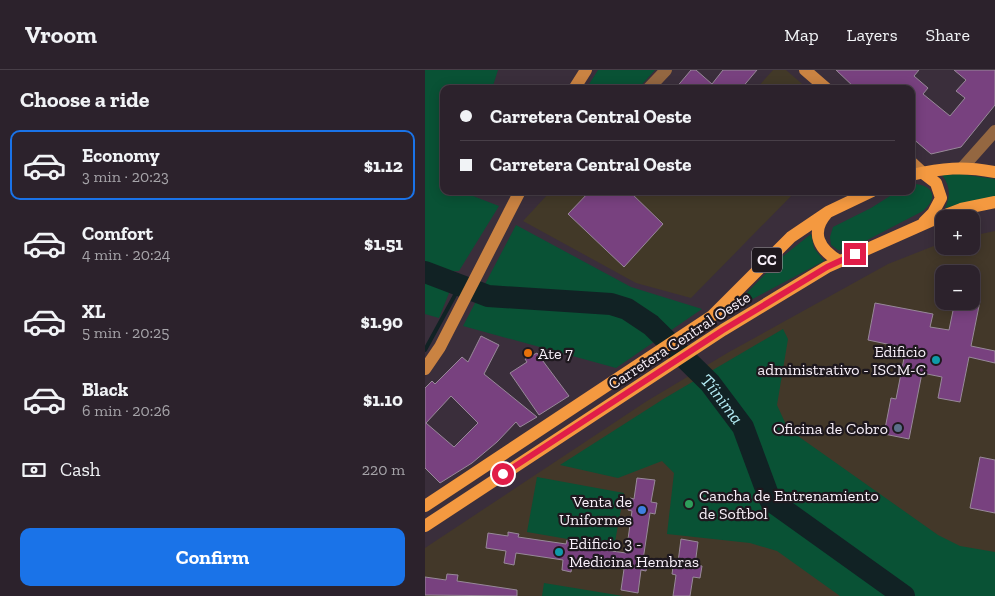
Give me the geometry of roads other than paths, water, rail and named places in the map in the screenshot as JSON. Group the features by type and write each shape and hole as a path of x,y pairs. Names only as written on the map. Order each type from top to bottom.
{"main road":[{"path":"577,85 586,70"},
{"path":"805,70 822,85"},
{"path":"917,174 941,168 963,167 995,172"},
{"path":"917,174 936,183 941,198 933,213 921,226"},
{"path":"425,369 440,347 519,195"},
{"name":"Carretera Central Oeste","path":"425,506 712,316 791,237 829,212 864,195"},
{"name":"Carretera Central Oeste","path":"425,526 723,330 839,260 961,209 995,202"},
{"path":"829,212 820,224 818,238 822,248 829,255 839,260"}],"street":[{"path":"652,85 666,70"},
{"path":"963,167 995,131"}],"waterway":[{"name":"Tíinima","path":"425,272 488,296 611,304 627,309 651,325 710,383 743,427 770,500 904,596"},
{"path":"425,350 460,286"}],"place":[{"name":"Ate 7","path":"528,353"},
{"name":"Edificio administrativo - ISCM-C","path":"936,360"},
{"name":"Oficina de Cobro","path":"898,428"},
{"name":"Cancha de Entrenamiento de Softbol","path":"689,504"},
{"name":"Venta de Uniformes","path":"642,510"},
{"name":"Edificio 3 - Medicina Hembras","path":"559,552"}]}
